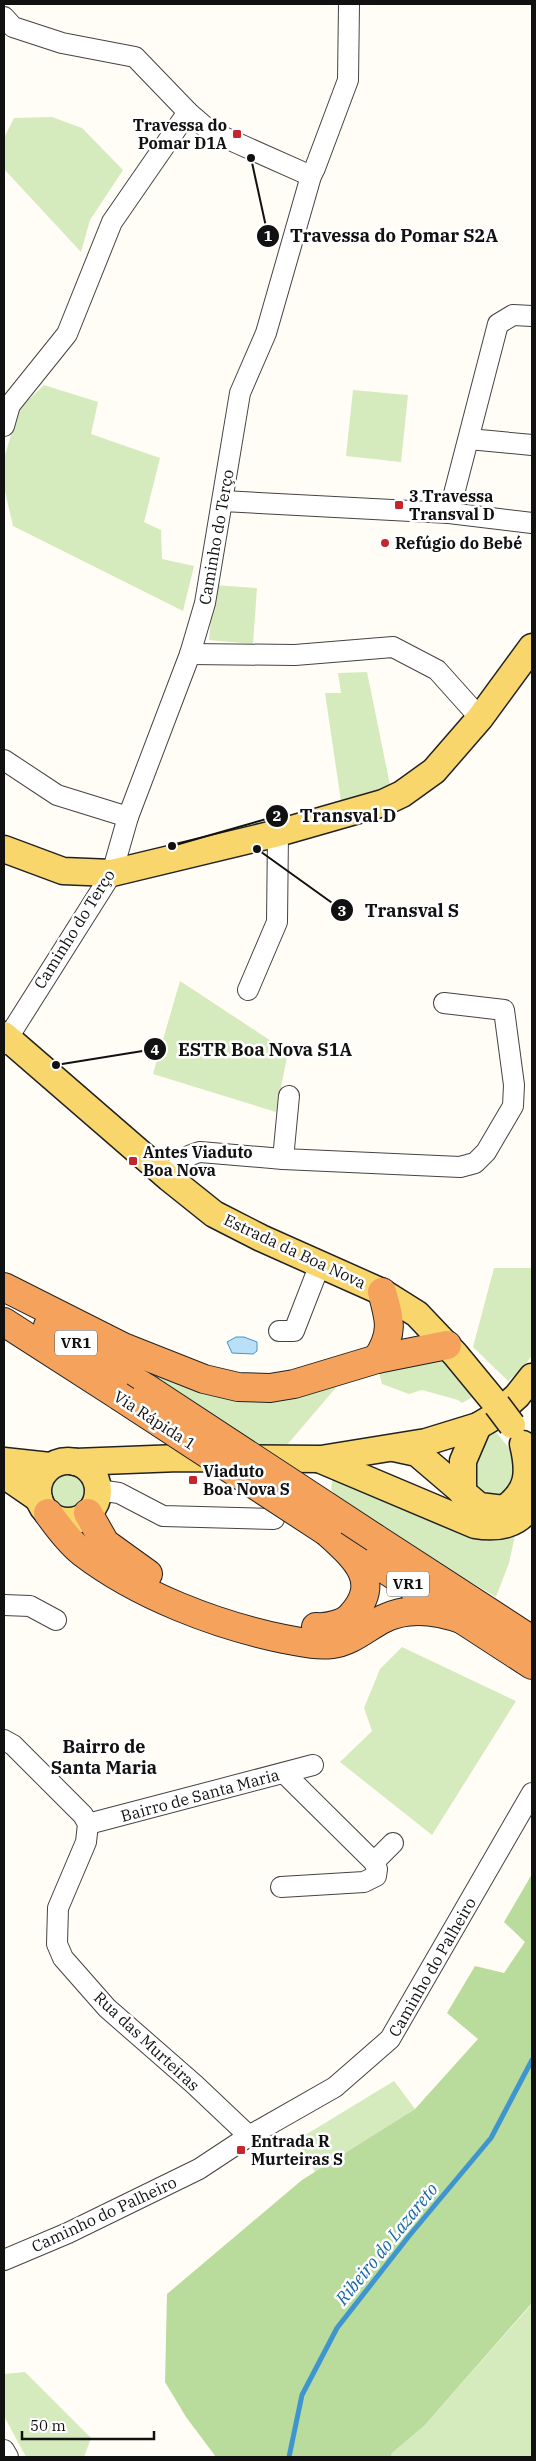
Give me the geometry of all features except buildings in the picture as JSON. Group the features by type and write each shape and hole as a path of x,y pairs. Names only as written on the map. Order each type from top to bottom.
{"highway":[{"path":"4,1287 123,1347 204,1378 238,1387 270,1388 294,1384 377,1359 451,1349"},
{"path":"377,1359 388,1339 390,1322 382,1292"},
{"name":"Via Rápida 1","path":"4,1297 148,1389 350,1542"},
{"name":"Via Rápida 1","path":"4,1322 350,1542 471,1612 532,1640"},
{"path":"94,1503 105,1543 139,1569 197,1598 276,1622 322,1628 351,1628 403,1613 471,1612"},
{"path":"43,1506 67,1538 82,1552 109,1570 179,1608 260,1634 314,1645 334,1644 351,1628 366,1594 362,1570 350,1542"},
{"name":"Via Rápida 1","path":"471,1612 532,1665"}],"main road":[{"path":"4,849 63,871 112,873 353,813 402,794 434,771 480,718 532,647"},
{"name":"Estrada da Boa Nova","path":"5,1039 214,1214 260,1238 382,1292 417,1314 451,1349 522,1441 526,1458 526,1478 523,1492 504,1509 489,1509 479,1506 415,1452"},
{"path":"43,1506 38,1483 42,1474 50,1466 63,1461 321,1459 394,1463 415,1452 466,1437 478,1426 495,1416 517,1396 532,1376"},
{"path":"463,1494 463,1461 478,1426"},
{"path":"415,1452 418,1486 424,1502"},
{"path":"4,1475 63,1520 81,1518 131,1459"},
{"path":"321,1459 475,1525 493,1528 512,1523 529,1509 532,1502"},
{"path":"4,1461 50,1466"},
{"path":"75,1462 87,1467 94,1503"}],"street":[{"name":"Caminho do Terço","path":"5,1039 112,873 128,817 190,654 205,603 240,393 266,333 310,176 316,168 348,80 349,4"},
{"path":"4,17 13,27 62,43 134,57 188,112 210,131 310,176"},
{"path":"4,426 10,405 67,334 112,222 188,112"},
{"path":"449,513 498,324 513,315 532,316"},
{"path":"469,439 532,445"},
{"path":"223,501 449,513 532,523"},
{"path":"190,654 295,655 393,647 437,670 480,718"},
{"path":"4,760 58,795 128,817"},
{"path":"248,990 277,922 278,833"},
{"path":"169,1178 180,1161 189,1154 200,1152 283,1159 460,1167 475,1163 486,1152 513,1106 514,1085 504,1010 444,1003"},
{"path":"283,1159 289,1096"},
{"path":"279,1331 294,1331 320,1264"},
{"path":"94,1503 119,1493 163,1516 274,1519"},
{"path":"4,1605 30,1606 56,1620"},
{"path":"4,1740 13,1745 76,1808 88,1824"},
{"name":"Bairro de Santa Maria","path":"88,1824 313,1765"},
{"path":"281,1887 364,1882 376,1876 377,1869 374,1862 284,1773"},
{"name":"Caminho do Palheiro","path":"4,2260 68,2233 199,2169 249,2136 335,2087 390,2039 532,1793"},
{"name":"Rua das Murteiras","path":"88,1824 86,1842 58,1908 57,1944 63,1958 107,2008 194,2084 249,2136"},
{"path":"374,1862 393,1843"},
{"path":"4,2450 8,2457"}],"green space":[{"path":"52,117 82,128 123,170 90,220 81,252 4,169 4,138 14,118"},
{"path":"44,385 98,402 91,434 160,458 144,522 161,530 162,559 194,566 183,611 13,526 4,487 5,455 19,409"},
{"path":"353,390 408,395 401,462 346,456"},
{"path":"214,585 257,588 253,644 209,640"},
{"path":"367,672 391,790 342,808 325,693 341,693 338,673"},
{"path":"180,981 288,1052 276,1112 153,1074"},
{"path":"494,1268 532,1268 532,1355 524,1367 508,1381 473,1347"},
{"path":"120,1353 219,1390 436,1357 445,1362 473,1397 462,1403 458,1400 422,1390 409,1394 382,1384 379,1372 339,1384 287,1445 259,1446 162,1386"},
{"path":"496,1432 509,1448 518,1467 514,1492 487,1501 469,1480 480,1443"},
{"path":"68,1474 80,1480 86,1492 80,1504 68,1510 56,1504 50,1492 56,1480"},
{"path":"333,1476 516,1531 509,1563 496,1597 420,1552 335,1495 331,1489"},
{"path":"402,1647 516,1701 432,1835 340,1762 372,1731 364,1708 380,1669"},
{"path":"532,1874 532,2303 424,2426 392,2453 391,2457 216,2457 186,2417 165,2382 167,2294 302,2180 415,2109 478,2039 447,2013 475,1966 504,1973 525,1942 504,1922"},
{"path":"394,2081 415,2109 315,2172 297,2140"},
{"path":"532,2304 532,2457 391,2457 392,2453 424,2426"},
{"path":"25,2372 91,2438 84,2457 26,2457 4,2416 4,2374"}],"water":[{"path":"236,1337 244,1337 257,1342 257,1351 253,1354 232,1353 227,1342"}],"waterway":[{"name":"Ribeiro do Lazareto","path":"289,2457 302,2395 337,2328 409,2236 491,2138 532,2060"}],"place":[{"name":"Travessa do Pomar D1A","path":"237,134"},
{"name":"Travessa do Pomar S2A","path":"251,158"},
{"name":"3 Travessa Transval D","path":"399,505"},
{"name":"Refúgio do Bebé","path":"385,543"},
{"name":"Transval D","path":"172,846"},
{"name":"Transval S","path":"257,849"},
{"name":"ESTR Boa Nova S1A","path":"56,1065"},
{"name":"Antes Viaduto Boa Nova","path":"133,1161"},
{"name":"Viaduto Boa Nova S","path":"193,1480"},
{"name":"Entrada R Murteiras S","path":"241,2150"}],"district":[{"name":"Bairro de Santa Maria","path":"104,1757"}]}
